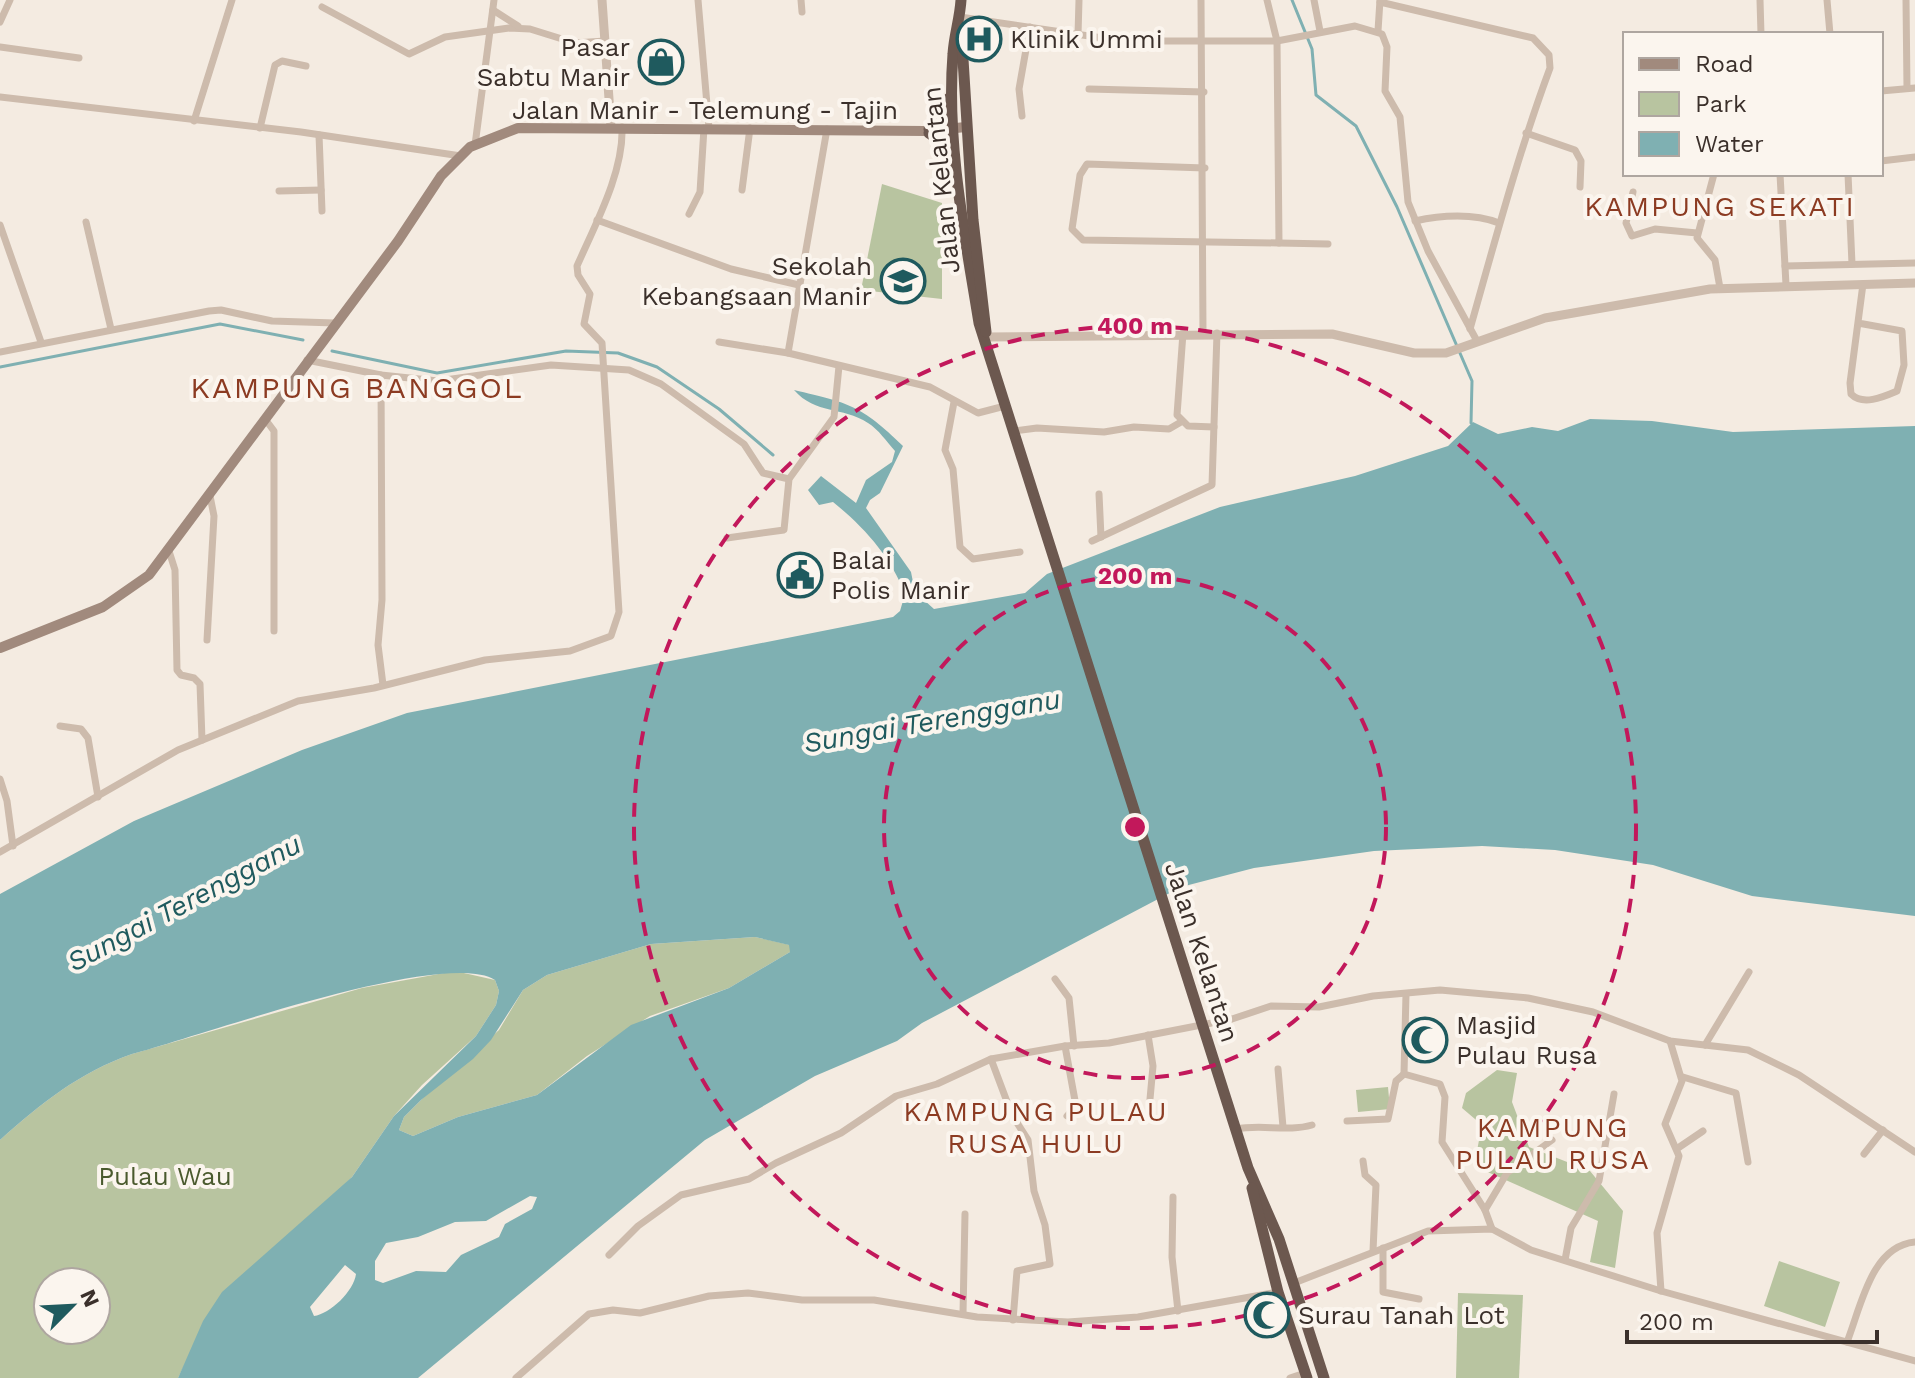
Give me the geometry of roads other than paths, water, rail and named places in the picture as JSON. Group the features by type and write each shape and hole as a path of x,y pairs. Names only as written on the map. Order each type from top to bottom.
{"highway":[{"name":"Jalan Kelantan","path":"961,0 964,219 979,323 986,337"},
{"name":"Jalan Kelantan","path":"960,17 953,51 952,84 961,130 986,337 1044,531 1236,1129 1279,1295 1306,1375"},
{"path":"952,84 942,119 928,131 947,148 964,219"},
{"name":"Jalan Kelantan","path":"1248,1168 1279,1239 1324,1378"},
{"path":"1279,1239 1273,1235 1268,1240 1279,1295"}],"main road":[{"name":"Jalan Manir - Telemung - Tajin","path":"0,648 82,617 118,598 149,575 210,496 441,176 475,145 518,128 961,130"}],"street":[{"path":"0,22 10,0"},
{"path":"194,121 232,0"},
{"path":"475,145 494,0"},
{"path":"0,852 162,758 298,701 383,685 485,660 581,649 603,641 616,630 619,612 602,343 584,324 590,294 579,279 577,266 597,220 623,141 617,127 602,0"},
{"path":"689,214 700,192 706,128 698,0"},
{"path":"801,0 802,12"},
{"path":"1078,35 1079,0"},
{"path":"1201,0 1205,168 1203,333"},
{"path":"1267,0 1277,41 1279,243"},
{"path":"1314,0 1317,32"},
{"path":"1760,0 1761,32"},
{"path":"1827,0 1830,32"},
{"path":"1883,91 1911,88 1906,0"},
{"path":"1375,30 1380,1 1483,23 1533,38 1543,46 1550,68 1526,133 1470,329"},
{"path":"322,7 409,54 445,37 520,27"},
{"path":"493,10 520,27 563,41 605,41"},
{"path":"960,17 1123,41 1277,41 1355,26 1375,30 1387,47 1385,91 1400,117 1405,186 1415,221 1474,342"},
{"path":"1022,116 1019,89 1030,27"},
{"path":"0,47 79,58"},
{"path":"260,128 275,65 282,61 306,66"},
{"path":"1089,89 1204,92"},
{"path":"0,97 319,135 461,156"},
{"path":"742,190 750,128"},
{"path":"788,353 827,129"},
{"path":"1526,133 1575,150 1581,161 1580,187"},
{"path":"319,135 322,211"},
{"path":"1883,161 1915,157"},
{"path":"1205,168 1087,164 1080,175 1072,229 1083,240 1328,244"},
{"path":"1713,176 1697,233 1698,241 1715,260 1715,289"},
{"path":"1780,176 1786,285"},
{"path":"1848,176 1852,264"},
{"path":"279,191 321,190"},
{"path":"1633,192 1626,223 1632,236 1655,229 1697,233"},
{"path":"1415,221 1437,215 1480,217 1499,223"},
{"path":"597,220 731,269 799,285"},
{"path":"86,222 111,329"},
{"path":"0,225 41,342"},
{"path":"986,337 1332,334 1414,353 1446,353 1545,318 1681,294 1786,285 1912,283 1912,263 1785,266"},
{"path":"1858,323 1902,331 1904,365 1897,391 1860,401 1851,394 1858,323 1863,284"},
{"path":"0,352 221,310 272,321 335,323"},
{"path":"1183,333 1177,407 1181,422 1188,426 1214,427"},
{"path":"1092,541 1137,517 1209,489 1213,481 1217,333"},
{"path":"719,342 788,353 930,387 978,413 1005,406"},
{"path":"307,360 381,375 438,381 551,365 602,365 629,370 661,384 744,444 763,473 789,479"},
{"path":"727,538 784,530 789,479 800,459 834,417 839,366"},
{"path":"381,375 382,600 378,645 383,685"},
{"path":"954,402 945,450 953,469 960,547 973,559 1020,552"},
{"path":"265,419 274,431 274,631"},
{"path":"1014,431 1037,428 1104,432 1134,427 1169,429 1181,422"},
{"path":"1099,494 1101,537"},
{"path":"207,640 214,516 210,496"},
{"path":"169,551 175,570 177,670 200,684 202,740"},
{"path":"60,726 81,729 88,738 98,797"},
{"path":"0,779 7,801 13,846"},
{"path":"1705,1045 1749,972"},
{"path":"1055,979 1069,998 1076,1106 1067,1116"},
{"path":"609,1255 638,1226 681,1195 749,1179 841,1133 896,1096 937,1084 991,1059 1203,1025 1271,1006 1319,1007 1373,996 1452,990 1528,998 1593,1012 1670,1041 1748,1050 1787,1069 1915,1152"},
{"path":"1347,1121 1388,1119 1396,1081 1404,1074 1406,994"},
{"path":"1148,1035 1153,1066 1150,1099"},
{"path":"1661,1291 1657,1233 1679,1156 1665,1124 1683,1077 1670,1041"},
{"path":"991,1059 1012,1115 1028,1140 1034,1191 1045,1225 1050,1264 1015,1274 1013,1320"},
{"path":"1278,1069 1283,1127"},
{"path":"1404,1074 1440,1084 1445,1097 1442,1142 1485,1210 1492,1229"},
{"path":"1683,1077 1736,1093 1748,1162"},
{"path":"1565,1260 1571,1228 1599,1181 1614,1094"},
{"path":"1236,1129 1258,1124 1298,1129 1312,1125"},
{"path":"1864,1154 1883,1130"},
{"path":"1678,1148 1703,1131"},
{"path":"1485,1210 1491,1195 1507,1173 1552,1140"},
{"path":"1363,1161 1365,1175 1376,1185 1373,1251"},
{"path":"1173,1197 1172,1257 1178,1311"},
{"path":"963,1314 965,1214"},
{"path":"1294,1283 1428,1231 1492,1229 1531,1250 1661,1291 1915,1361"},
{"path":"1847,1342 1881,1258 1901,1244 1915,1242"},
{"path":"1383,1248 1383,1292 1419,1299"},
{"path":"516,1378 579,1322 600,1311 640,1313 700,1297 748,1293 802,1300 874,1300 1013,1320 1068,1322 1178,1311 1279,1295"},
{"path":"1290,1378 1306,1375"}],"water":[{"name":"Sungai Terengganu","path":"794,390 853,408 876,422 903,446 880,493 870,500 866,508 911,572 915,592 934,609 1025,593 1047,574 1220,507 1355,476 1448,446 1473,422 1498,434 1532,427 1558,431 1590,419 1652,421 1733,432 1915,426 1915,916 1752,896 1653,865 1555,850 1482,846 1374,851 1254,868 1181,887 922,1023 897,1041 815,1076 705,1140 418,1378 178,1378 203,1321 222,1292 352,1177 394,1116 476,1036 496,1005 499,991 495,980 467,973 375,985 132,1054 95,1070 62,1090 0,1140 0,894 134,821 302,750 407,713 893,617 900,611 905,594 884,555 866,532 833,502 819,505 808,490 821,476 856,503 866,480 892,462 895,451 868,423 802,398","holes":["755,937 789,945 790,952 729,988 631,1025 537,1095 458,1117 413,1136 399,1130 404,1117 421,1100 473,1059 491,1040 523,990 547,975 651,944","530,1196 537,1197 532,1209 505,1224 499,1237 461,1255 446,1272 416,1271 383,1283 375,1280 375,1261 386,1243 418,1237 455,1222 486,1221","345,1265 356,1274 351,1287 334,1306 314,1316 310,1307"]}],"waterway":[{"path":"1292,0 1312,49 1316,95 1356,126 1397,207 1472,381 1471,423"},
{"path":"0,367 220,324 303,340"},
{"path":"332,351 437,373 566,351 618,353 657,367 719,409 773,455"}],"place":[{"name":"Klinik Ummi","path":"979,39"},
{"name":"Pasar Sabtu Manir","path":"661,62"},
{"name":"Sekolah Kebangsaan Manir","path":"903,281"},
{"name":"Balai Polis Manir","path":"800,575"},
{"name":"Masjid Pulau Rusa","path":"1425,1040"},
{"name":"Surau Tanah Lot","path":"1267,1315"}],"district":[{"name":"KAMPUNG SEKATI","path":"1720,206"},
{"name":"KAMPUNG BANGGOL","path":"357,387"},
{"name":"KAMPUNG PULAU RUSA HULU","path":"1036,1127"},
{"name":"KAMPUNG PULAU RUSA","path":"1553,1143"}],"park label":[{"name":"Pulau Wau","path":"165,1176"}]}
